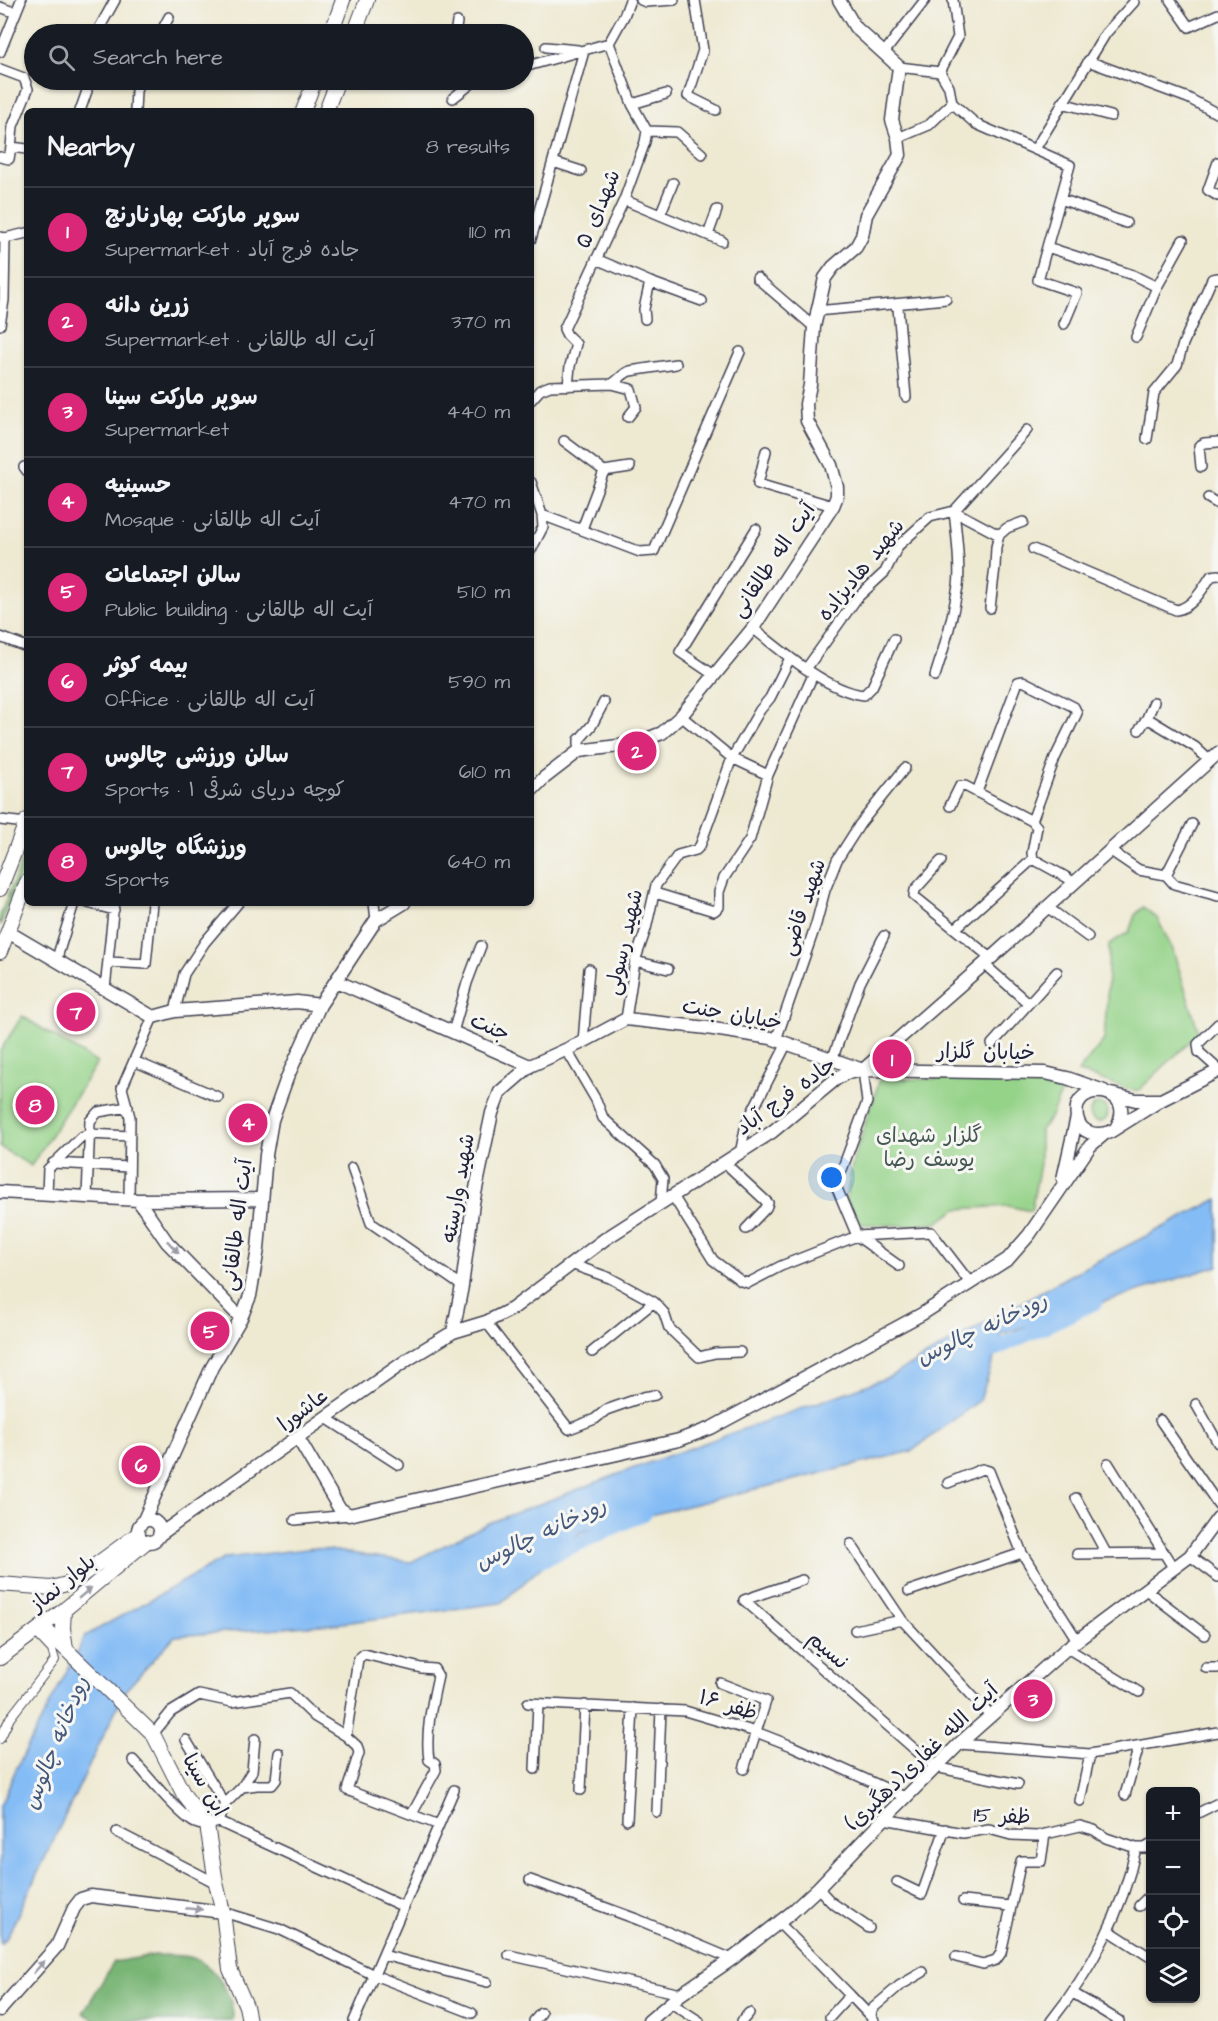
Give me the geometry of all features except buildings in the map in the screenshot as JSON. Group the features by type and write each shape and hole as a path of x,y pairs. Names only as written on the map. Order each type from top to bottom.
{"main road":[{"path":"335,24 343,0"},
{"path":"358,24 367,0"},
{"path":"304,108 311,90"},
{"path":"327,108 334,90"},
{"path":"0,889 24,826"},
{"path":"0,952 24,890"},
{"name":"بلوار نماز","path":"0,1584 51,1588 71,1583 150,1530"},
{"name":"بلوار نماز","path":"2,1654 39,1630 64,1610 150,1530"},
{"path":"64,1610 63,1628 66,1649"},
{"path":"39,1630 66,1649"},
{"name":"ابن سینا","path":"66,1649 153,1734 184,1794 213,1824 216,1883 223,1912 230,1969 246,2006 249,2021"}],"street":[{"path":"0,52 21,0"},
{"path":"102,24 115,0"},
{"path":"534,64 609,43 630,0"},
{"path":"641,0 646,2 674,0"},
{"path":"695,0 703,50 688,96 716,110"},
{"path":"839,0 855,27 899,67 940,72"},
{"path":"883,54 925,0"},
{"path":"940,72 958,37 953,0"},
{"path":"1170,0 1189,27 1218,14"},
{"path":"1035,149 1106,33 1134,2"},
{"path":"0,7 16,13"},
{"path":"165,24 169,17"},
{"path":"609,43 632,104 647,131 677,132 702,154"},
{"path":"546,47 584,51"},
{"path":"534,228 584,51"},
{"path":"1088,61 1188,98 1218,114"},
{"name":"آیت اله طالقانی","path":"579,751 634,744 662,733 681,716 753,628 833,506 837,496 837,487 831,465 807,422 806,404 810,385 816,311 825,278 832,267 856,248 862,236 866,214 900,154 892,120 899,67"},
{"path":"0,69 24,78"},
{"path":"940,72 949,87 952,103 976,124 1070,165 1038,280 1077,293 1065,324"},
{"path":"0,157 9,159 13,126 28,90"},
{"path":"81,108 87,90"},
{"path":"135,108 136,90"},
{"path":"453,98 463,90"},
{"path":"632,104 666,94"},
{"path":"898,138 929,125 952,103"},
{"path":"1062,103 1111,116"},
{"name":"شهدای ۵","path":"568,386 576,344 564,329 624,200 647,131"},
{"path":"11,147 24,149"},
{"path":"553,162 581,171"},
{"path":"1218,162 1208,190 1218,196"},
{"path":"660,216 673,183"},
{"path":"1061,199 1126,224"},
{"path":"624,200 722,241"},
{"path":"708,235 717,210"},
{"path":"0,325 3,238 24,234"},
{"path":"1136,337 1157,287 1183,240"},
{"path":"1047,247 1133,275 1157,287"},
{"path":"597,259 702,301"},
{"path":"757,278 814,327"},
{"path":"1147,438 1154,393 1177,365 1184,344 1215,278"},
{"path":"645,319 644,309 650,282"},
{"path":"816,311 946,299"},
{"path":"893,304 898,308 906,397"},
{"path":"542,515 640,552 654,551 740,352"},
{"path":"612,384 625,372 676,364"},
{"path":"534,397 540,390 550,386 612,384 631,389 636,407 628,417"},
{"name":"شهید هادیزاده","path":"655,893 714,911 719,908 719,892 724,878 750,839 768,775 810,672 857,598 885,572 898,546 930,517 954,511 1027,430"},
{"path":"564,441 604,471 630,467"},
{"path":"1201,467 1199,446 1204,443 1218,442"},
{"path":"766,451 758,484 833,506"},
{"path":"582,529 604,471"},
{"path":"534,491 542,515 543,527 534,544"},
{"path":"1208,498 1218,504"},
{"path":"954,511 999,534"},
{"path":"935,676 951,628 958,584 954,511"},
{"path":"990,608 999,534 1023,522"},
{"path":"714,675 680,652 756,529"},
{"path":"1033,549 1176,610 1182,609 1191,602 1211,576 1218,575"},
{"path":"753,628 810,672 856,694 864,695 872,687 894,639"},
{"path":"0,637 24,646"},
{"name":"شهید رسولی","path":"626,1019 634,961 656,885 678,855 696,850 700,846 732,758 760,710 770,698 790,658"},
{"path":"977,792 1018,682 1023,681 1074,707 1077,713 1055,758 1032,820"},
{"path":"534,789 544,778 579,751 579,740 592,725 604,702"},
{"path":"1139,730 1154,702"},
{"path":"681,716 732,758 768,775"},
{"path":"1147,718 1214,757"},
{"name":"جاده فرج آباد","path":"453,1332 486,1322 512,1310 605,1239 772,1132 836,1079 846,1073 863,1070 988,961 1214,757"},
{"name":"شهید قاضی","path":"740,1154 746,1125 782,1042 825,890 837,860 861,824 905,768"},
{"path":"950,806 960,786 965,786 1032,820 1037,827 1033,859"},
{"path":"0,820 24,821"},
{"path":"1166,875 1192,824"},
{"path":"1111,851 1138,870 1166,875 1174,884 1218,896"},
{"path":"1033,859 1074,883"},
{"path":"955,929 1033,859"},
{"path":"940,861 915,890 914,896 955,929 1028,1003"},
{"path":"56,961 73,906"},
{"path":"108,962 146,964 152,906"},
{"path":"175,1011 184,974 205,942 235,906"},
{"path":"374,906 376,920"},
{"name":"آیت اله طالقانی","path":"150,1530 153,1501 212,1367 241,1318 250,1296 258,1249 266,1155 272,1120 287,1078 320,1005 376,920 399,906"},
{"path":"105,989 114,907"},
{"path":"1047,907 1088,937"},
{"path":"8,932 153,1017 175,1011 297,1002 320,1005"},
{"path":"832,1060 860,983 884,936"},
{"path":"453,1032 467,983 481,946"},
{"path":"634,961 668,969"},
{"path":"583,1042 589,969"},
{"path":"992,1044 1057,972"},
{"name":"جنت","path":"336,981 530,1066"},
{"path":"153,1017 122,1088 130,1116 129,1167 134,1200 167,1242 241,1318"},
{"path":"530,1066 626,1019"},
{"name":"خیابان جنت","path":"626,1019 707,1028 782,1042 863,1070"},
{"path":"295,1521 350,1515 679,1440 722,1422 922,1314 1008,1259 1029,1235 1090,1146 1102,1135 1218,1070 1199,1052 1198,1044 1218,1024"},
{"path":"566,1049 596,1100 603,1118 655,1165 663,1179 661,1203"},
{"path":"134,1061 218,1097"},
{"name":"شهید وارسته","path":"453,1332 462,1286 473,1203 492,1113 500,1092 530,1066"},
{"path":"863,1070 867,1102 836,1186 857,1236 899,1266"},
{"name":"خیابان گلزار","path":"863,1070 1045,1073 1136,1100 1161,1100"},
{"path":"1061,1186 1077,1117 1078,1104 1072,1080"},
{"path":"1078,1104 1089,1093 1107,1093 1120,1106 1121,1114 1116,1128"},
{"path":"87,1197 90,1121 98,1112 128,1107"},
{"path":"1077,1117 1083,1129 1089,1133 1102,1135"},
{"path":"46,1194 48,1169 81,1137 89,1134 130,1136"},
{"path":"53,1163 129,1167"},
{"path":"725,1163 768,1203 746,1229"},
{"path":"352,1168 371,1223 462,1286"},
{"path":"0,1192 134,1200 262,1199"},
{"path":"673,1196 713,1260 741,1281 748,1283 781,1266 857,1236 931,1232 971,1284"},
{"path":"571,1263 610,1278 654,1302 664,1313 669,1328 699,1357 715,1353 740,1352"},
{"path":"592,1352 654,1302"},
{"path":"486,1322 569,1429 595,1419 606,1410 655,1395"},
{"name":"عاشورا","path":"150,1530 178,1522 372,1383 453,1332"},
{"path":"1196,1404 1218,1443"},
{"path":"326,1418 399,1465"},
{"path":"1160,1420 1218,1504"},
{"path":"298,1438 339,1508 350,1515"},
{"path":"1108,1463 1174,1569"},
{"path":"948,1483 982,1469 989,1471 1022,1553 1072,1644 1139,1692"},
{"path":"1076,1498 1106,1553"},
{"name":"آیت الله غفاری(دهگیری)","path":"649,2021 681,1994 779,1923 818,1888 934,1767 990,1715 1072,1644 1190,1556 1218,1518"},
{"path":"851,1544 902,1620 990,1715"},
{"path":"909,1591 1022,1553"},
{"path":"1077,1554 1164,1553"},
{"path":"1190,1556 1218,1577"},
{"name":"نسیم","path":"802,1580 744,1600 934,1767"},
{"path":"1146,1590 1205,1635"},
{"path":"855,1630 902,1620"},
{"path":"0,1739 10,1718 55,1660 52,1650 39,1630"},
{"path":"346,1736 358,1659 364,1654 434,1669 438,1676 431,1707 428,1751 429,1760 435,1764 436,1770 412,1814"},
{"path":"1206,1668 1218,1668"},
{"path":"720,1683 766,1701 744,1768"},
{"path":"153,1734 171,1712 199,1695 232,1702 291,1693 315,1717 346,1736 357,1746 359,1753 347,1790 440,1825"},
{"name":"ظفر ۱۶","path":"528,1703 685,1711 756,1732 792,1746 905,1797"},
{"path":"535,1769 538,1704"},
{"path":"581,1790 585,1706"},
{"path":"627,1820 633,1708"},
{"path":"657,1812 661,1709"},
{"path":"959,1744 1090,1754 1218,1732"},
{"path":"213,1824 225,1804 242,1787 252,1771 255,1739"},
{"path":"186,1740 225,1804"},
{"path":"1125,1795 1139,1746"},
{"path":"242,1787 272,1785 276,1780 279,1753"},
{"path":"1080,1801 1090,1754"},
{"path":"133,1760 195,1823 213,1824 404,1907"},
{"path":"934,1767 1018,1784"},
{"path":"354,2021 454,1790"},
{"path":"1200,1812 1218,1803"},
{"name":"ظفر 15","path":"884,1819 963,1833 989,1829 1011,1835 1037,1836 1080,1826 1094,1830 1106,1838 1145,1849"},
{"path":"897,1882 922,1894 945,1829"},
{"path":"117,1832 216,1883"},
{"path":"956,1957 983,1964 996,1960 1001,1953 1021,1861 1041,1862 1045,1834"},
{"path":"1051,2021 1073,1993 1108,1930 1131,1871 1145,1849"},
{"path":"530,1880 639,1920 732,1959"},
{"path":"818,1888 831,1902 869,1928"},
{"path":"0,2010 57,1946 74,1908 81,1899 91,1896 223,1912 279,1929 374,1975 472,2013"},
{"path":"1139,1906 1146,1899"},
{"path":"963,1901 1010,1906"},
{"path":"779,1923 872,2019"},
{"path":"1108,1930 1146,1954"},
{"path":"383,1955 487,1982"},
{"path":"509,1955 681,1994"},
{"path":"872,2019 872,2009 899,1986 923,1972"},
{"path":"1073,1993 1119,2021"},
{"path":"830,2017 850,1995"},
{"path":"671,2003 699,2021"},
{"path":"534,2021 541,2013"},
{"path":"742,2021 750,2013"}],"green space":[{"path":"24,855 24,865 0,926 0,916"},
{"path":"1143,907 1157,918 1173,950 1199,1033 1137,1092 1078,1072 1104,1040 1109,944 1129,932 1135,915"},
{"path":"22,1016 97,1063 31,1166 0,1147 0,1051"},
{"name":"گلزار شهدای یوسف رضا","path":"880,1079 1059,1080 1064,1087 1050,1118 1040,1130 1040,1164 1031,1211 1008,1206 957,1209 937,1223 915,1226 861,1224 846,1201 853,1161"},
{"path":"1099,1104 1105,1107 1108,1113 1105,1119 1099,1122 1093,1119 1090,1113 1093,1107"},
{"path":"155,1955 189,1957 209,1968 227,1993 231,2002 233,2021 97,2021 83,2013 114,1962"}],"water":[{"path":"1218,1199 1218,1266 1002,1334 980,1400 912,1451 581,1532 501,1603 334,1624 175,1636 125,1691 7,1937 0,1944 0,1806 16,1769 85,1636 225,1558 315,1548 411,1562 489,1523 637,1467 889,1377 1074,1273"}],"waterway":[{"name":"رودخانه چالوس","path":"980,1356 1096,1302"},
{"name":"رودخانه چالوس","path":"542,1560 645,1513"}],"place":[{"name":"زرین دانه","path":"637,751"},
{"name":"سالن ورزشی چالوس","path":"76,1012"},
{"name":"سوپر مارکت بهارنارنج","path":"892,1059"},
{"name":"ورزشگاه چالوس","path":"35,1105"},
{"name":"حسینیه","path":"248,1123"},
{"name":"سالن اجتماعات","path":"210,1331"},
{"name":"بیمه کوثر","path":"141,1465"},
{"name":"سوپر مارکت سینا","path":"1033,1699"}]}
